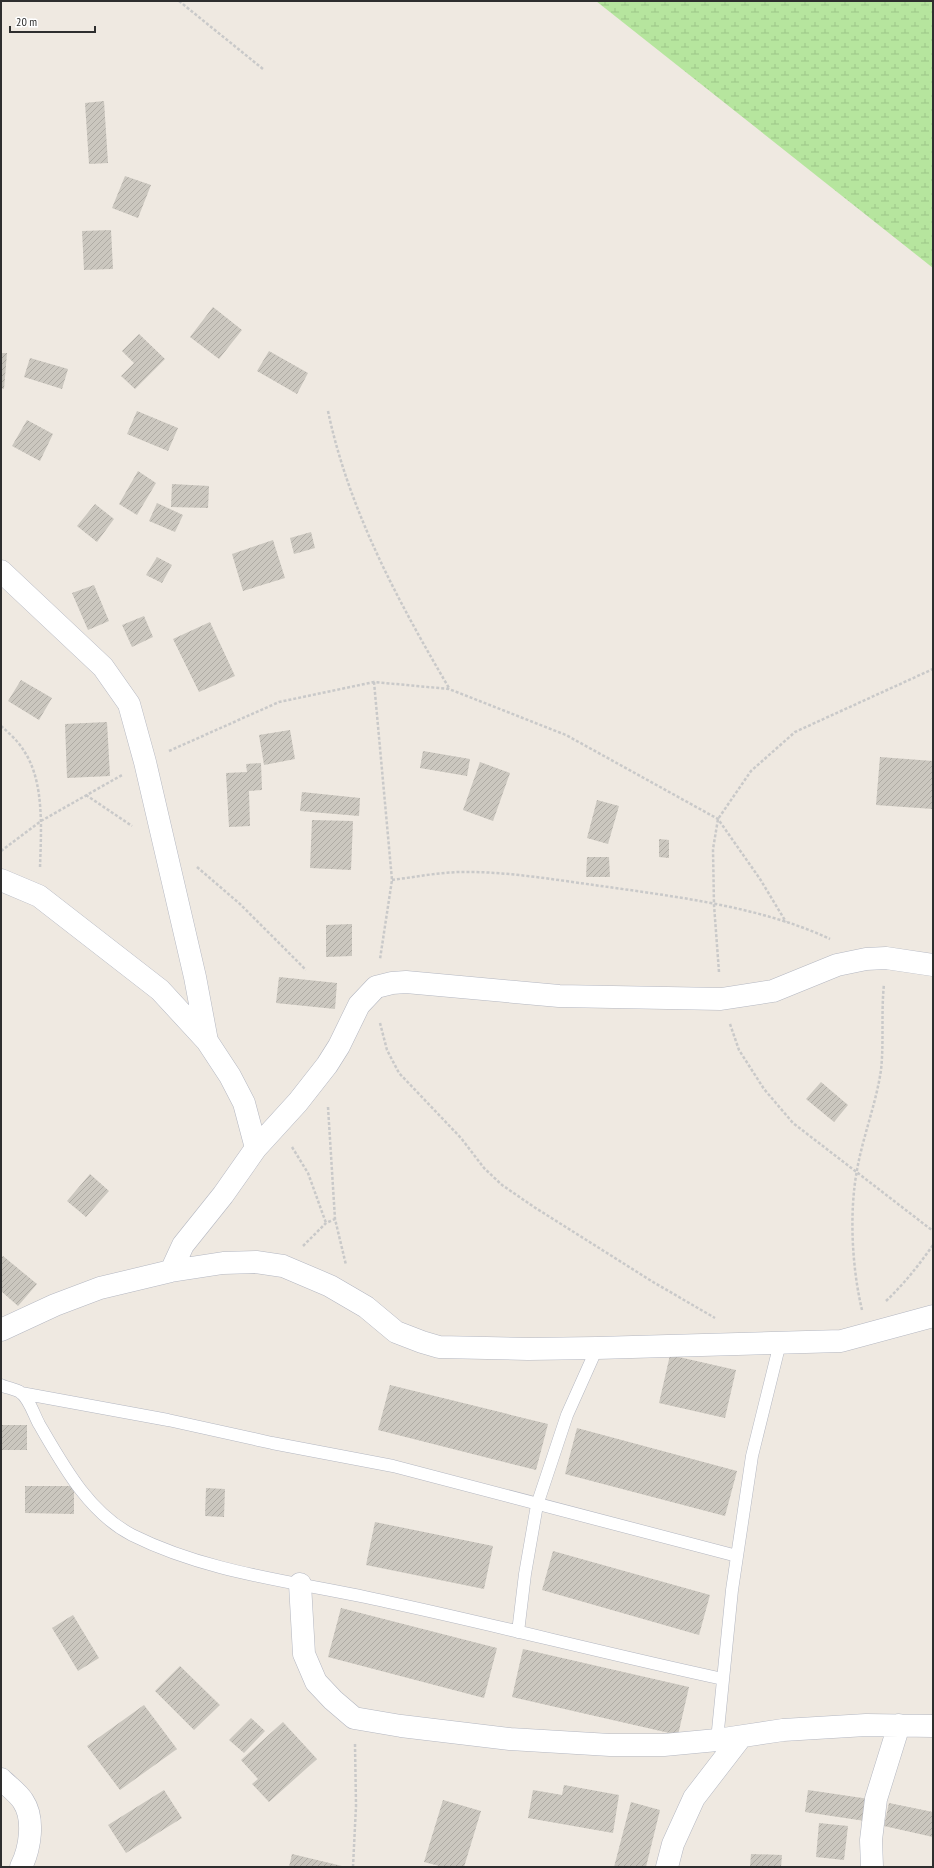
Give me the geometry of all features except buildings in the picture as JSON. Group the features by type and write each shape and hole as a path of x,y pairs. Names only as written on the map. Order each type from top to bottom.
{"street":[{"path":"1,571 103,667 129,704 195,977 207,1041"},
{"path":"1,880 39,896 160,990 207,1041 244,1102 256,1148"},
{"path":"171,1271 183,1245 223,1195 256,1148 298,1102 327,1065 339,1046 358,1005 373,990 392,983 406,982 559,996 721,999 773,991 838,965 876,959 933,965"},
{"path":"1,1330 55,1305 100,1288 171,1271 223,1263 256,1262 283,1266 330,1286 366,1307 396,1332 439,1347 512,1349 597,1348 841,1341 933,1316"},
{"path":"300,1584 304,1654 316,1682 333,1700 354,1718 401,1726 518,1739 610,1745 664,1745 718,1740 783,1730 866,1725 933,1726"},
{"path":"872,1867 871,1840 876,1799 899,1725"},
{"path":"667,1867 673,1844 694,1798 741,1736"},
{"path":"1,1779 23,1800 28,1811 30,1828 28,1843 21,1867"}],"lane":[{"path":"718,1740 723,1679 737,1556 752,1456 780,1343"},
{"path":"518,1632 524,1574 537,1505 567,1415 597,1348"},
{"path":"1,1385 21,1393 161,1418 394,1466 537,1505 737,1556"},
{"path":"21,1393 79,1488 96,1510 119,1528 187,1559 245,1574 387,1601 723,1679"}],"path":[{"path":"179,1 263,69"},
{"path":"328,410 335,446 364,529 408,619 449,689"},
{"path":"933,669 795,732 752,771 718,820 713,849 714,904 721,999 739,1050 764,1089 792,1122 933,1231"},
{"path":"374,682 392,880 373,990 387,1050 399,1073 461,1138 484,1168 502,1184 534,1207 653,1282 719,1320"},
{"path":"1,851 41,820 144,762 279,702 374,682 449,689 566,735 718,820 760,879 786,922"},
{"path":"1,726 24,751 36,778 41,820 39,896"},
{"path":"392,880 458,872 498,873 647,892 714,904 786,922 822,935 876,959 883,989 881,1069 872,1114 857,1171 852,1229 857,1286 862,1312"},
{"path":"327,1065 327,1100 335,1219 349,1270"},
{"path":"276,1126 289,1142 308,1173 326,1223"},
{"path":"283,1266 326,1223 335,1219"},
{"path":"883,1304 901,1287 933,1245"},
{"path":"353,1867 356,1806 354,1718"}],"green space":[{"path":"596,1 933,1 933,268"}]}
